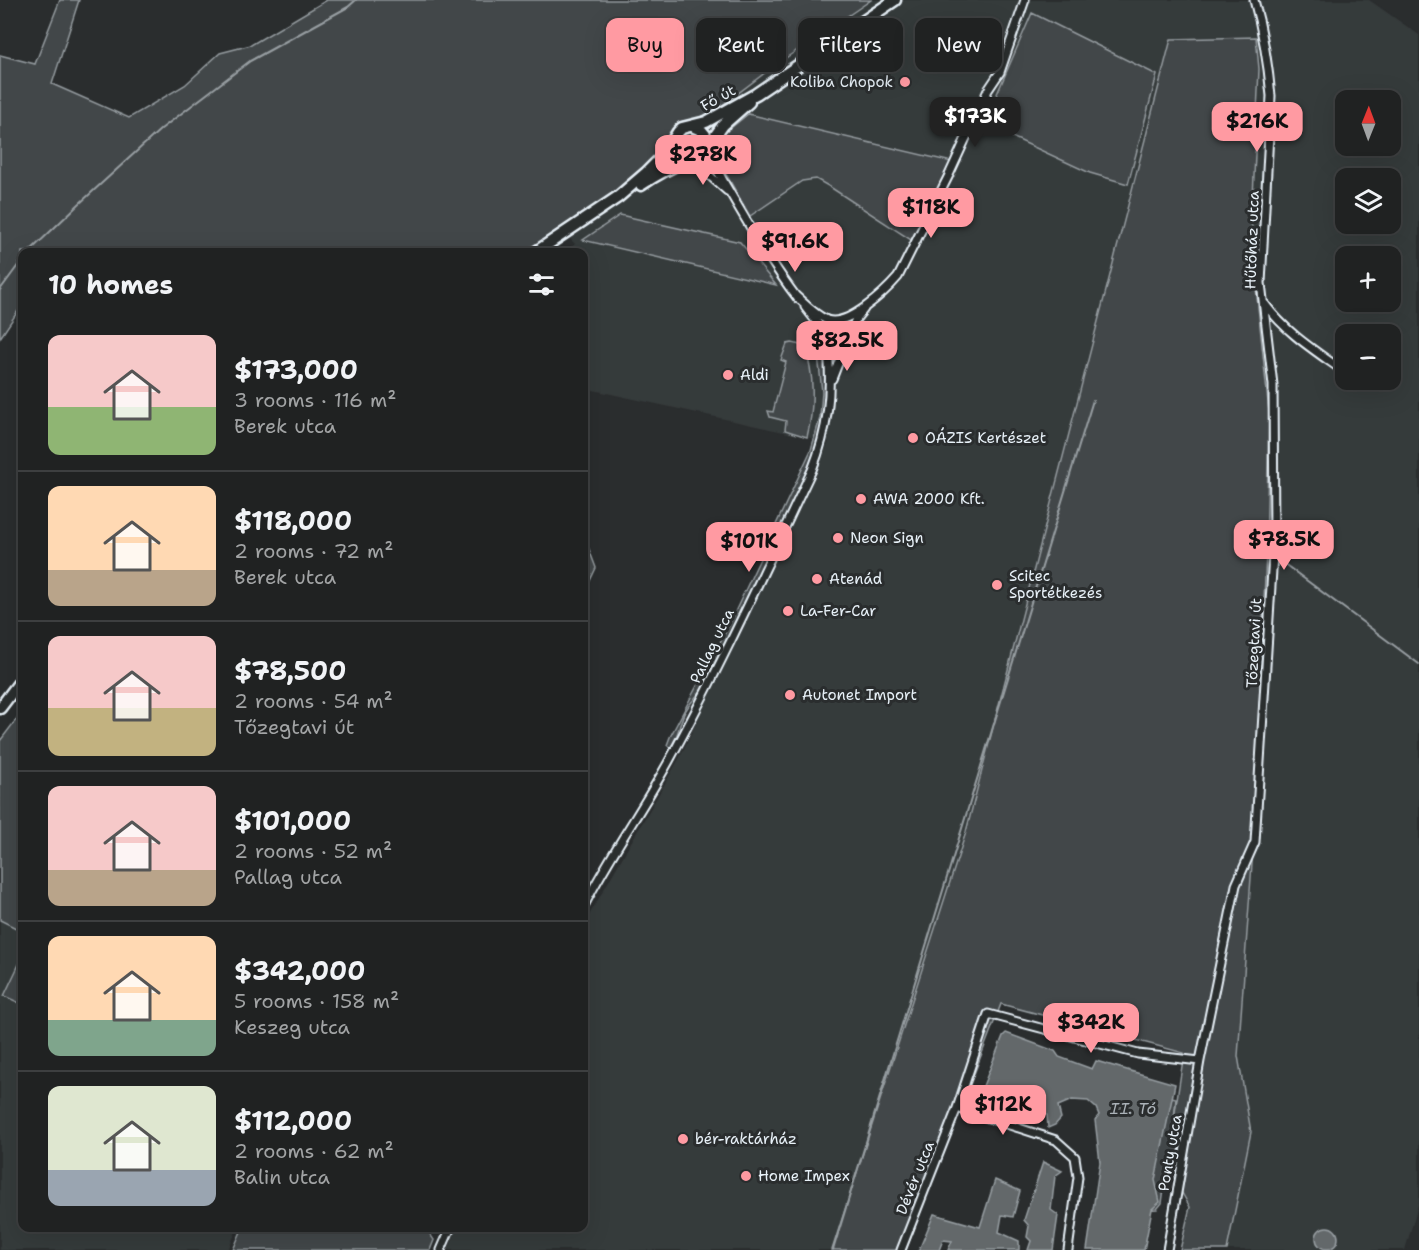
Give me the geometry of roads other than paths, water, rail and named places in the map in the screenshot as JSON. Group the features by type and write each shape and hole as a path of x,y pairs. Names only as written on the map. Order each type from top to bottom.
{"main road":[{"name":"Fő út","path":"694,126 706,122 756,94 895,0"},
{"name":"Fő út","path":"708,148 723,125 756,94"},
{"path":"542,248 618,197 668,168 699,159 708,148 705,133 694,126 682,128 664,155 618,197"},
{"path":"675,137 677,154 690,160"},
{"path":"0,708 18,684"}],"street":[{"path":"796,296 818,315 829,321 837,320 847,318 867,305 886,291 898,277 988,90 1000,72 1025,0"},
{"name":"Hűtőház utca","path":"1254,0 1269,66 1271,96 1263,302"},
{"path":"708,148 709,160 729,192 796,296 822,329"},
{"path":"690,160 729,192"},
{"path":"1263,302 1276,319 1335,365"},
{"name":"Tőzegtavi út","path":"1255,842 1274,538 1273,385 1263,302"},
{"path":"829,321 822,329 821,339 828,349 843,351 849,345 854,322 867,305"},
{"path":"837,320 848,328 851,334"},
{"name":"Pallag utca","path":"588,898 669,760 810,476 822,443 828,417 830,384 828,349"},
{"name":"Pallag utca","path":"830,384 843,351"},
{"name":"Ponty utca","path":"1167,1250 1200,1061 1236,885 1255,842"},
{"name":"Dévér utca","path":"901,1250 957,1108 988,1014 1138,1054 1200,1061"},
{"path":"957,1108 1056,1140 1075,1156 1078,1177 1068,1250"},
{"path":"441,1250 449,1232"}],"water":[{"name":"II. Tó","path":"1006,1033 1055,1051 1059,1057 1092,1069 1096,1061 1175,1084 1155,1180 1160,1202 1152,1209 1144,1250 1087,1250 1100,1162 1095,1120 1099,1115 1096,1108 1088,1101 1072,1100 1058,1106 1061,1118 1055,1125 1048,1128 1047,1115 981,1091"},
{"path":"1043,1162 1062,1171 1055,1176 1051,1210 1058,1215 1053,1250 1028,1250 1031,1241 1027,1237 1029,1226 1024,1220"},
{"path":"995,1180 1020,1191 1013,1217 1002,1215 999,1232 1019,1241 1019,1250 948,1250 952,1241 943,1240 939,1250 919,1250 934,1214 980,1227"},
{"path":"1327,1227 1335,1230 1338,1238 1335,1246 1327,1249 1319,1246 1316,1238 1319,1230"}],"waterway":[{"path":"33,248 161,129 250,61 348,7 356,0"},
{"path":"0,290 18,265"},
{"path":"833,1250 1093,400"},
{"path":"1262,548 1270,553"},
{"path":"1275,557 1419,664"}],"place":[{"name":"Koliba Chopok","path":"905,82"},
{"name":"Aldi","path":"728,375"},
{"name":"OÁZIS Kertészet","path":"913,438"},
{"name":"AWA 2000 Kft.","path":"861,499"},
{"name":"Neon Sign","path":"838,538"},
{"name":"Atenád","path":"817,579"},
{"name":"Scitec Sportétkezés","path":"997,585"},
{"name":"La-Fer-Car","path":"788,611"},
{"name":"Autonet Import","path":"790,695"},
{"name":"bér-raktárház","path":"683,1139"},
{"name":"Home Impex","path":"746,1176"}]}
